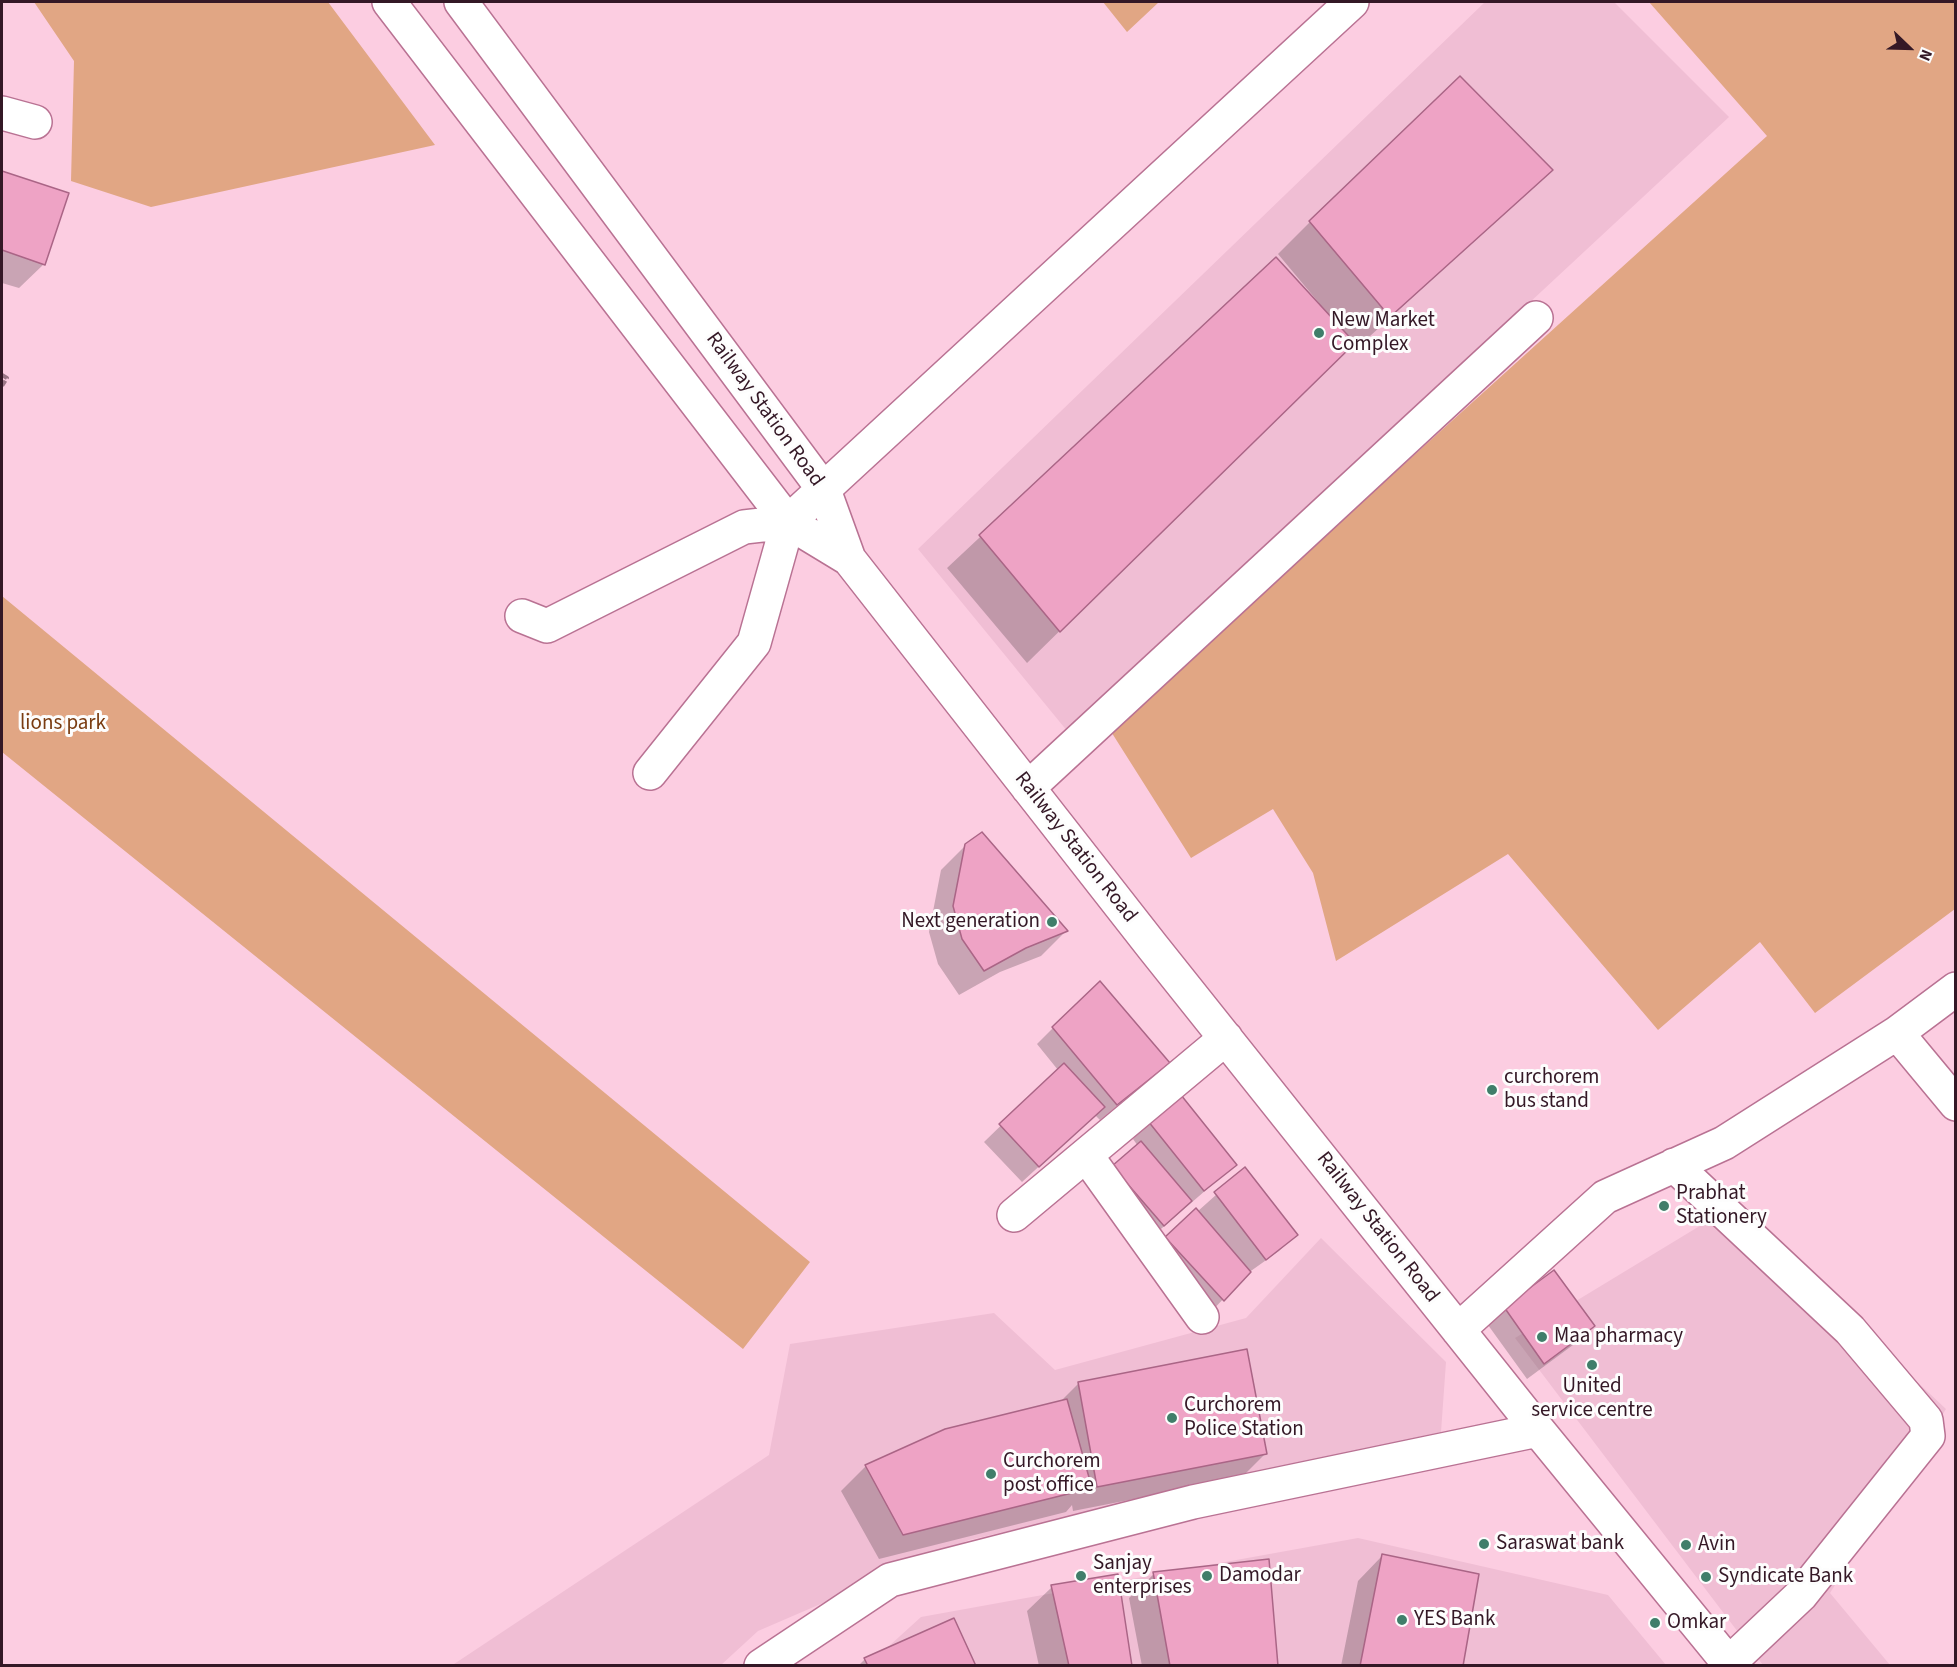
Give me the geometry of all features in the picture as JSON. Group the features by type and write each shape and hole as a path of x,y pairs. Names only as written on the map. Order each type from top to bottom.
{"street":[{"path":"389,2 788,522 849,559"},
{"name":"Railway Station Road","path":"461,2 824,490 849,559 1458,1330 1730,1664"},
{"path":"650,773 754,643 788,522 1352,2"},
{"path":"2,113 35,122"},
{"path":"1028,788 1536,318"},
{"path":"522,616 547,626 744,527 788,522"},
{"path":"1458,1330 1605,1197 1724,1143 1897,1033 1956,989"},
{"path":"1897,1033 1956,1104"},
{"path":"1014,1215 1226,1038"},
{"path":"1086,1155 1202,1317"},
{"path":"1674,1165 1850,1330 1926,1420 1928,1436 1801,1595 1730,1664"},
{"path":"761,1665 890,1580 1193,1502 1538,1430"}],"path":[{"path":"2,375 7,378 2,386"}],"shaded area":[{"name":"New Market Complex","path":"1485,2 1614,2 1729,117 1068,732 918,549"},
{"path":"1731,1207 1946,1409 1830,1593 1890,1665 1763,1665 1515,1338"},
{"path":"1321,1238 1446,1362 1441,1432 969,1540 758,1631 721,1665 451,1666 769,1455 790,1344 994,1313 1055,1370 1246,1318"},
{"path":"1358,1538 1608,1595 1666,1665 867,1666 921,1617"}],"green space":[{"path":"34,2 328,2 435,145 151,207 71,181 74,61"},
{"path":"1103,2 1159,2 1127,32"},
{"path":"1649,2 1955,2 1955,909 1815,1013 1760,942 1658,1030 1508,854 1336,961 1313,873 1273,809 1191,858 1110,730 1767,136"},
{"name":"lions park","path":"2,596 810,1262 743,1349 2,752"}],"building":[{"path":"1460,76 1553,170 1390,317 1309,221"},
{"path":"2,171 69,193 45,265 2,250"},
{"path":"1276,257 1355,343 1060,632 979,535"},
{"path":"982,832 1068,931 1026,948 984,971 962,939 953,906 965,844"},
{"path":"1100,981 1170,1063 1117,1105 1052,1027"},
{"path":"1064,1063 1105,1107 1039,1167 999,1124"},
{"path":"1181,1095 1237,1165 1204,1191 1148,1121"},
{"path":"1141,1141 1192,1201 1164,1226 1112,1166"},
{"path":"1245,1167 1298,1235 1266,1260 1214,1192"},
{"path":"1196,1208 1251,1272 1224,1301 1165,1237"},
{"path":"1554,1270 1595,1326 1544,1364 1504,1307"},
{"name":"Curchorem Police Station","path":"1247,1349 1267,1454 1097,1487 1078,1382"},
{"path":"1067,1399 1092,1488 903,1535 865,1465 945,1429"},
{"path":"1382,1554 1479,1574 1463,1666 1360,1666"},
{"path":"1269,1559 1278,1666 1170,1666 1153,1572"},
{"path":"1118,1574 1132,1666 1069,1666 1051,1585"},
{"path":"954,1618 976,1666 868,1666 864,1658"}],"place":[{"name":"New Market Complex","path":"1319,333"},
{"name":"Next generation","path":"1052,922"},
{"name":"curchorem bus stand","path":"1492,1090"},
{"name":"Prabhat Stationery","path":"1664,1206"},
{"name":"Maa pharmacy","path":"1542,1337"},
{"name":"United service centre","path":"1592,1365"},
{"name":"Curchorem Police Station","path":"1172,1418"},
{"name":"Curchorem post office","path":"991,1474"},
{"name":"Saraswat bank","path":"1484,1544"},
{"name":"Avin","path":"1686,1545"},
{"name":"Sanjay enterprises","path":"1081,1576"},
{"name":"Damodar","path":"1207,1576"},
{"name":"Syndicate Bank","path":"1706,1577"},
{"name":"YES Bank","path":"1402,1620"},
{"name":"Omkar","path":"1655,1623"}]}
